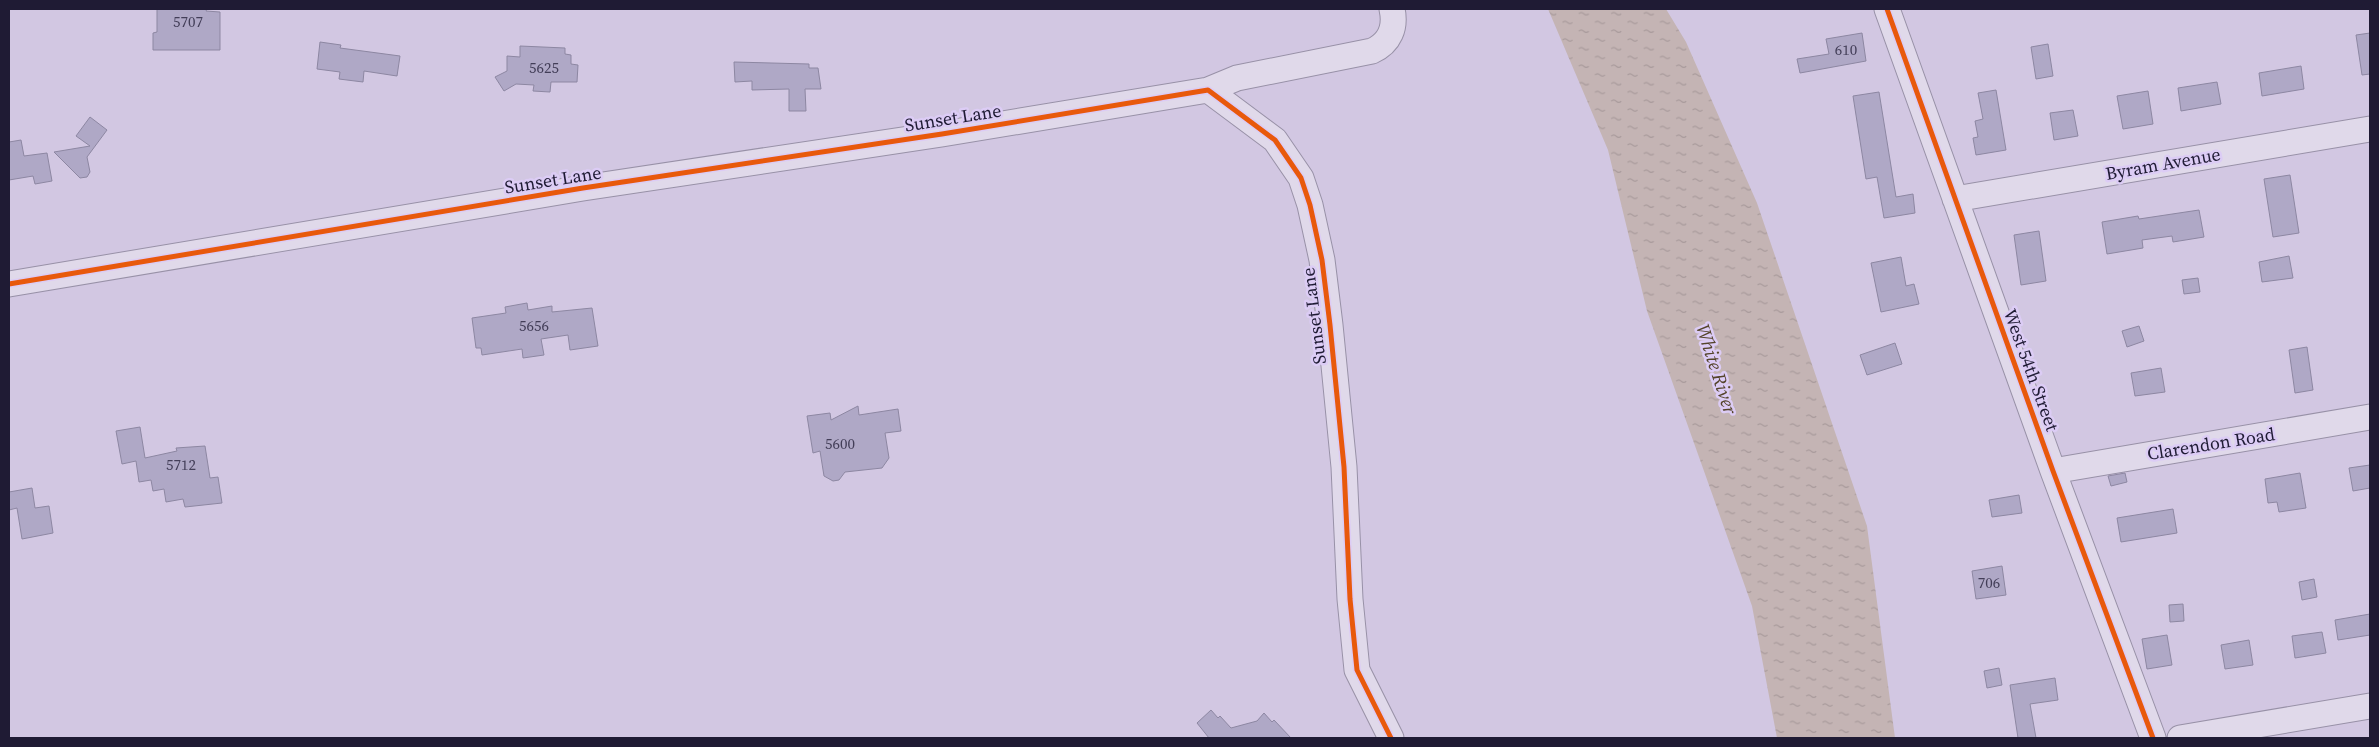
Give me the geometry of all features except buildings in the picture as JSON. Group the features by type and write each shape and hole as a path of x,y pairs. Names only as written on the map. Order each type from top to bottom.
{"street":[{"path":"1208,90 1238,78 1376,49 1388,38 1393,27 1392,9"},
{"name":"West 54th Street","path":"1887,9 2053,471 2153,738"},
{"name":"Sunset Lane","path":"9,284 583,188 1000,125 1208,90 1275,140 1301,178 1310,205 1322,260 1330,325 1344,467 1350,599 1357,670 1391,738"},
{"name":"Byram Avenue","path":"1955,199 2370,129"},
{"name":"Clarendon Road","path":"2053,471 2370,418"},
{"path":"2180,738 2370,706"}],"water":[{"name":"White River","path":"1548,9 1666,9 1686,42 1757,203 1867,526 1895,738 1777,738 1752,606 1647,311 1608,150"}],"cycle path":[{"path":"1887,9 2053,471 2153,738"},
{"path":"9,284 583,188 942,134 1208,90 1275,140 1301,178 1310,205 1322,260 1330,325 1344,467 1350,599 1357,670 1391,738"}]}
